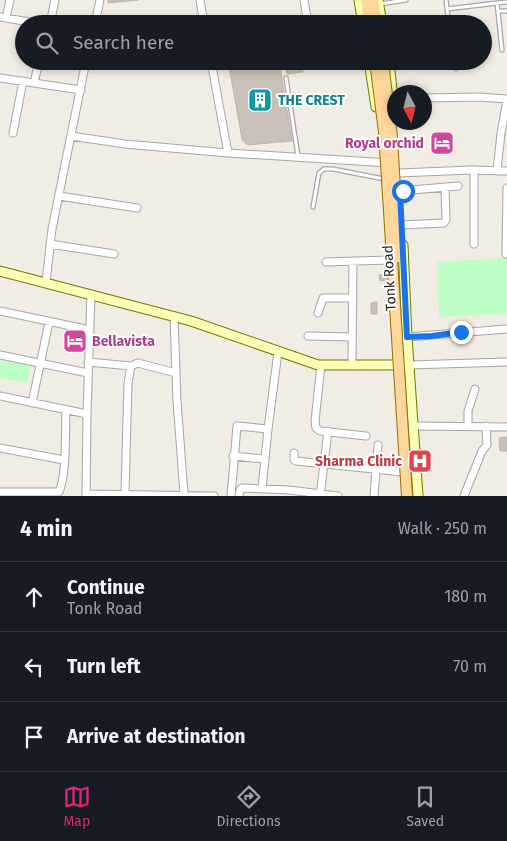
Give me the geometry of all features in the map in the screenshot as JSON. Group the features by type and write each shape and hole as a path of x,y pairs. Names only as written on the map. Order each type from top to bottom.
{"main road":[{"path":"366,0 368,15"},
{"path":"377,1 377,15"},
{"path":"376,70 384,132 405,496"},
{"path":"384,70 397,202 401,308 414,496"}],"street":[{"path":"10,0 2,19 15,21"},
{"path":"52,15 55,0"},
{"path":"97,15 100,0"},
{"path":"200,0 202,15"},
{"path":"304,0 306,15"},
{"path":"359,0 362,15"},
{"path":"377,1 380,15"},
{"path":"34,83 37,70"},
{"path":"46,282 50,244 84,70"},
{"path":"212,70 228,154"},
{"name":"Tonk Road","path":"370,70 383,163 405,496"},
{"path":"390,70 392,85"},
{"path":"0,78 81,90"},
{"path":"13,133 23,81"},
{"path":"432,98 479,97 507,100 497,171"},
{"name":"Tonk Road","path":"396,130 418,496"},
{"path":"71,136 125,144 228,154 383,163 398,162"},
{"path":"474,170 474,244"},
{"path":"398,173 474,170 507,171"},
{"path":"400,191 458,186"},
{"path":"401,225 444,223 446,214 445,187"},
{"path":"506,254 507,188"},
{"path":"59,196 137,208"},
{"path":"50,244 114,254"},
{"path":"326,262 388,260"},
{"path":"352,365 353,262"},
{"path":"0,270 174,317 320,365 507,362"},
{"path":"91,294 88,362 87,495 125,493 214,496"},
{"path":"318,313 323,298 352,298"},
{"path":"0,312 90,330"},
{"path":"174,317 177,401 184,494"},
{"path":"32,403 49,322"},
{"path":"407,337 507,329"},
{"path":"308,336 352,337"},
{"path":"262,489 278,352"},
{"path":"0,355 88,373"},
{"path":"88,362 131,366 138,363 176,373"},
{"path":"320,365 316,428 320,431 366,436"},
{"path":"125,493 128,383 131,366"},
{"path":"468,426 468,411 475,390"},
{"path":"0,396 87,414"},
{"path":"0,492 59,492 62,486 66,410"},
{"path":"231,496 237,426 268,429"},
{"path":"413,426 507,427"},
{"path":"464,496 482,452 487,445 486,426"},
{"path":"321,495 328,431"},
{"path":"374,496 378,445"},
{"path":"0,448 64,460"},
{"path":"294,453 295,461 403,472"},
{"path":"233,456 265,459"},
{"path":"239,496 242,488 338,496"}],"lane":[{"path":"377,1 406,0"},
{"path":"446,0 448,15"},
{"path":"447,9 507,2"},
{"path":"497,3 502,50"},
{"path":"498,12 507,11"},
{"path":"286,78 298,158"},
{"path":"313,207 319,172 324,169 330,168 384,179"}],"green space":[{"path":"507,258 507,314 439,317 437,262"},
{"path":"0,359 31,365 27,383 0,378"}],"building":[{"path":"108,0 138,0 108,3"},
{"name":"THE CREST","path":"230,70 280,70 292,141 247,145 242,139"},
{"path":"286,70 303,70 303,72 287,74"},
{"path":"388,274 389,280 380,281 379,275"},
{"path":"377,302 377,314 371,314 371,303"},
{"name":"Bellavista","path":"69,330 84,334 85,352 64,349"},
{"path":"507,437 507,451 500,451 499,438"}],"place":[{"name":"THE CREST","path":"260,100"},
{"name":"Royal orchid","path":"442,143"},
{"name":"Bellavista","path":"75,341"},
{"name":"Sharma Clinic","path":"420,461"}],"route":[{"path":"403,191 400,192 407,337 461,332"}]}
